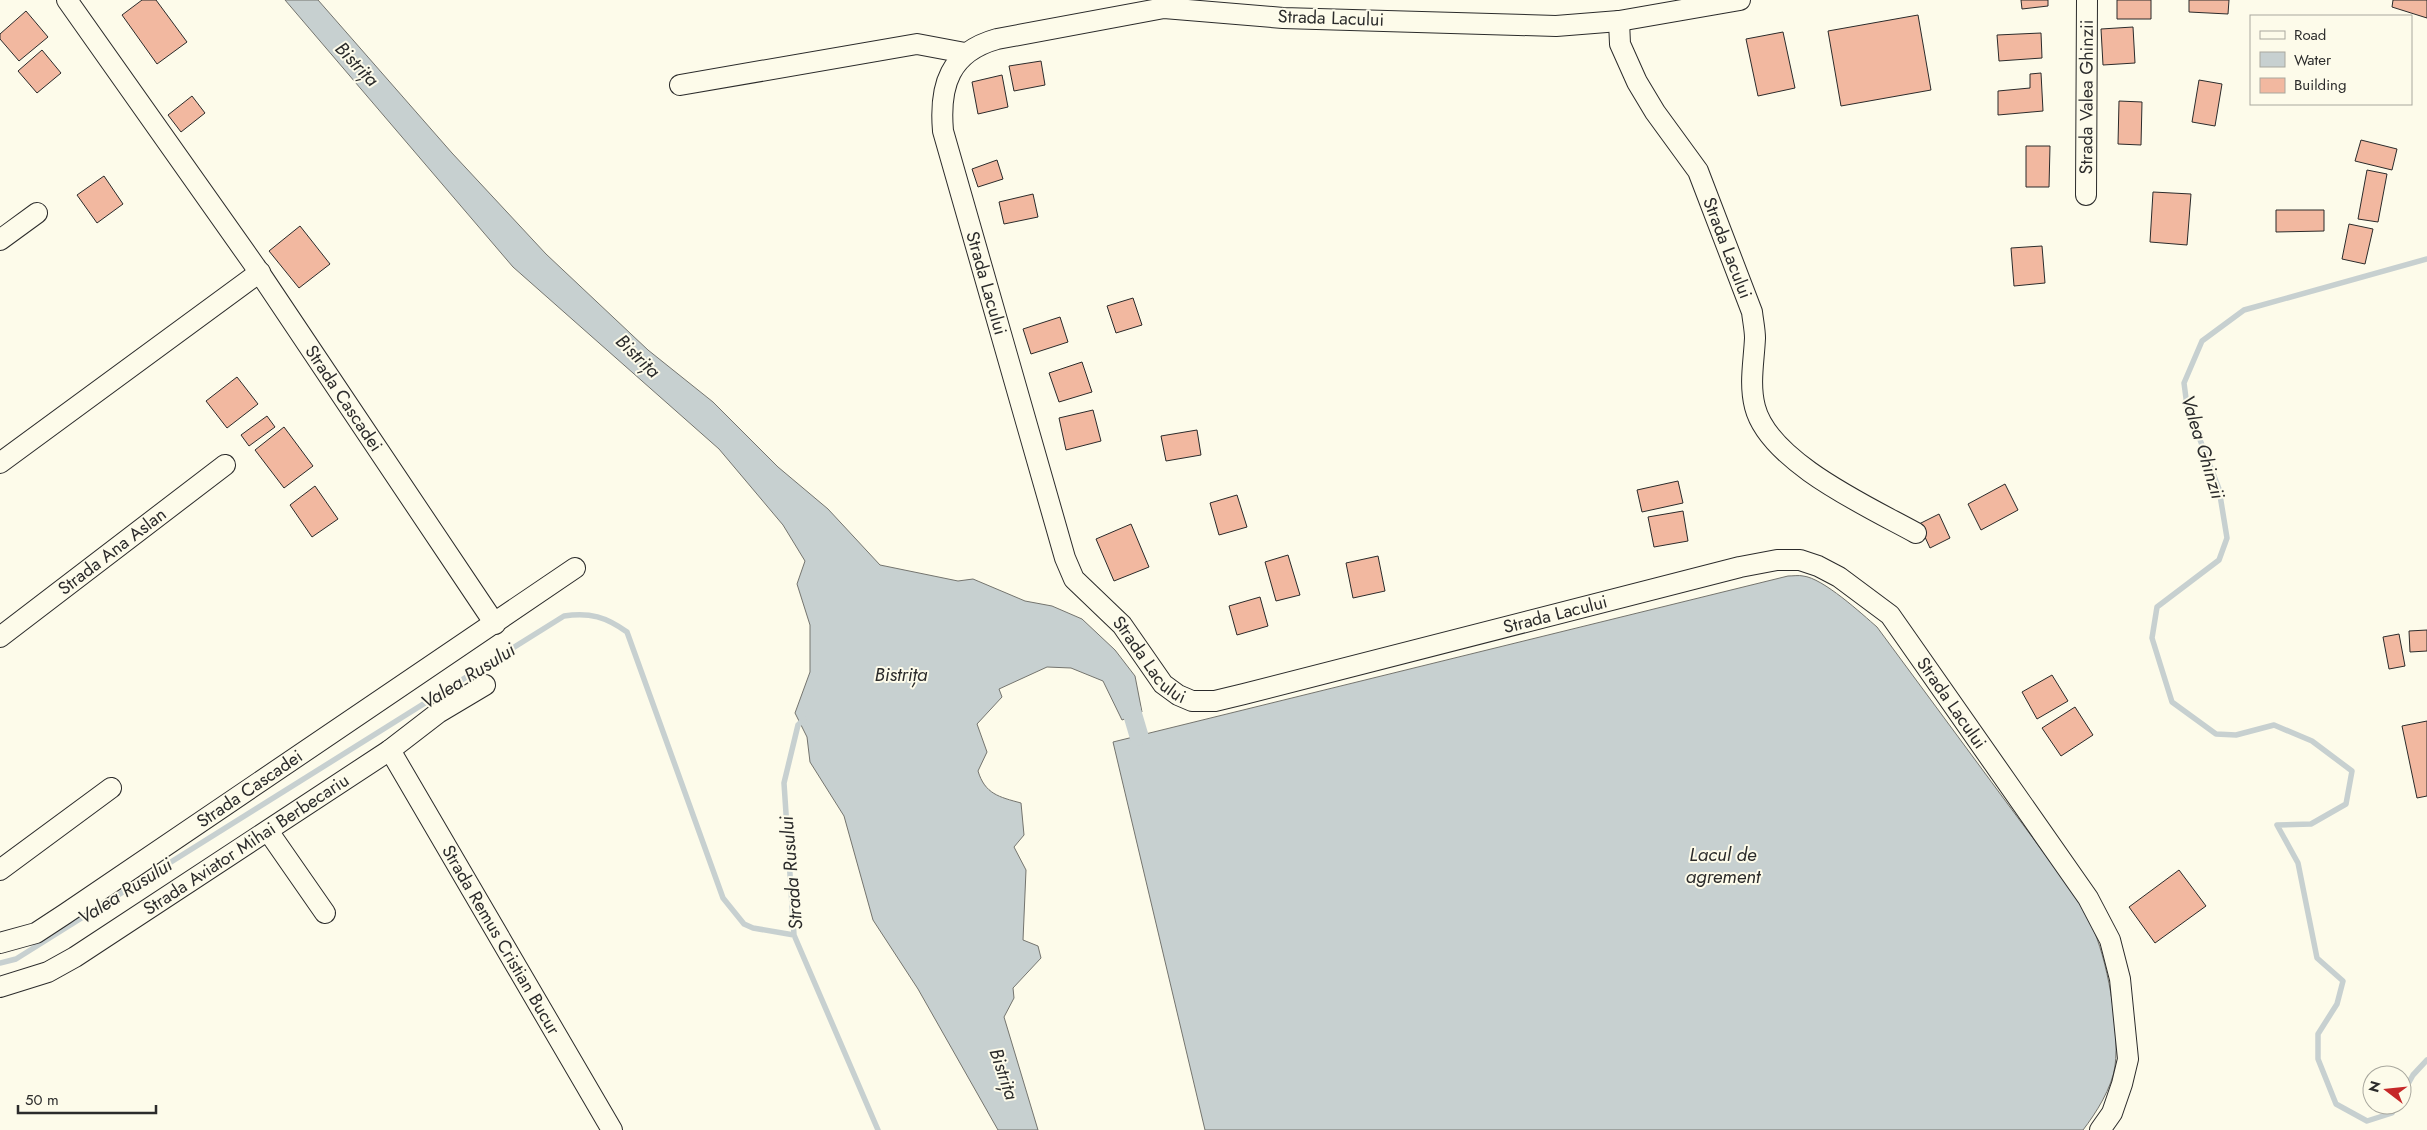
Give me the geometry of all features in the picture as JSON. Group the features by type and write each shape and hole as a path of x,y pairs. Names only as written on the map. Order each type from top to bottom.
{"street":[{"name":"Strada Cascadei","path":"67,0 260,272 495,624"},
{"name":"Strada Lacului","path":"1740,0 1619,22 1556,26 1283,18 1164,8 998,39 982,43 965,53 949,73 942,114 943,131 1065,558 1074,579 1122,625 1163,684 1178,695 1192,701 1215,701 1740,567 1777,560 1800,560 1818,566 1839,577 1890,615 2088,898 2110,940 2120,979 2128,1059 2112,1113 2100,1130"},
{"name":"Strada Valea Ghinzii","path":"2086,195 2088,0"},
{"name":"Strada Lacului","path":"1619,22 1620,44 1637,82 1655,112 1698,171 1752,312 1755,336 1751,388 1755,408 1763,427 1783,450 1830,485 1916,533"},
{"path":"680,84 917,44 965,53"},
{"path":"0,240 36,213"},
{"path":"0,463 260,272"},
{"name":"Strada Ana Aslan","path":"0,637 225,465"},
{"name":"Strada Cascadei","path":"0,943 36,933 495,624 575,568"},
{"name":"Strada Aviator Mihai Berbecariu","path":"0,987 48,972 75,957 390,750 438,713 485,685"},
{"name":"Strada Remus Cristian Bucur","path":"390,750 612,1130"},
{"path":"0,870 111,788"},
{"path":"268,831 325,913"}],"water":[{"name":"Bistrița","path":"285,0 318,0 452,153 546,254 648,350 713,402 778,467 828,509 880,565 958,581 973,579 1025,601 1052,606 1082,619 1115,650 1135,676 1142,712 1122,720 1103,681 1071,668 1047,667 999,689 1002,697 977,724 987,752 978,771 981,779 989,790 994,793 1021,803 1024,835 1014,847 1026,870 1023,940 1038,946 1041,958 1013,988 1014,998 1004,1017 1038,1130 998,1130 918,989 873,920 844,816 810,762 807,737 795,713 810,672 810,625 797,584 805,561 783,525 719,449 513,267"},
{"name":"Lacul de agrement","path":"1788,576 1803,576 1821,583 1842,597 1877,627 2072,891 2087,915 2097,938 2107,974 2114,1014 2116,1051 2111,1083 2098,1108 2083,1130 1205,1130 1113,742"}],"building":[{"path":"142,0 156,0 187,42 157,64 122,15"},
{"path":"2021,0 2048,0 2048,6 2022,9"},
{"path":"2117,0 2151,0 2151,19 2117,19"},
{"path":"2189,0 2229,0 2228,14 2189,12"},
{"path":"2393,0 2427,0 2427,18 2392,7"},
{"path":"26,11 48,37 19,61 0,39 0,34"},
{"path":"1918,15 1931,90 1841,106 1828,31"},
{"path":"2133,27 2135,63 2103,65 2101,29"},
{"path":"1783,32 1795,88 1758,96 1746,39"},
{"path":"2041,33 2042,58 1999,61 1997,35"},
{"path":"42,50 61,73 37,93 18,71"},
{"path":"1041,61 1045,85 1014,91 1009,66"},
{"path":"2041,73 2043,111 1998,115 1998,91 2030,88 2030,74"},
{"path":"1002,75 1008,107 978,114 972,82"},
{"path":"2199,80 2222,84 2215,126 2192,122"},
{"path":"192,96 205,113 181,132 168,115"},
{"path":"2119,101 2142,102 2141,145 2118,144"},
{"path":"2361,140 2397,149 2392,170 2355,161"},
{"path":"2026,146 2050,146 2049,187 2026,187"},
{"path":"997,160 1003,179 978,187 972,169"},
{"path":"2367,170 2387,174 2378,222 2358,219"},
{"path":"104,176 123,204 97,223 77,195"},
{"path":"2153,192 2191,194 2187,245 2150,242"},
{"path":"1033,194 1038,217 1004,224 999,202"},
{"path":"2276,210 2324,210 2324,231 2276,232"},
{"path":"2349,224 2373,229 2365,264 2342,259"},
{"path":"300,226 330,264 299,288 269,251"},
{"path":"2042,246 2045,283 2014,286 2011,248"},
{"path":"1133,298 1142,325 1116,333 1107,306"},
{"path":"1060,317 1068,342 1031,354 1023,329"},
{"path":"1082,362 1092,392 1059,402 1049,373"},
{"path":"237,377 258,404 227,428 206,401"},
{"path":"1093,410 1101,441 1066,450 1059,418"},
{"path":"267,416 275,427 249,446 241,435"},
{"path":"284,427 313,466 284,488 255,450"},
{"path":"1197,430 1201,455 1166,461 1161,436"},
{"path":"1678,481 1683,503 1642,512 1637,490"},
{"path":"2005,484 2018,510 1981,530 1968,504"},
{"path":"315,486 338,519 312,537 290,505"},
{"path":"1237,495 1247,527 1219,535 1210,503"},
{"path":"1683,511 1688,541 1654,547 1648,517"},
{"path":"1939,514 1950,538 1930,548 1919,524"},
{"path":"1131,524 1149,567 1114,581 1096,539"},
{"path":"1288,555 1300,595 1276,601 1265,562"},
{"path":"1378,556 1385,591 1353,598 1346,563"},
{"path":"1260,597 1268,626 1237,635 1229,606"},
{"path":"2427,630 2427,651 2410,652 2409,631"},
{"path":"2399,634 2405,666 2389,669 2383,637"},
{"path":"2052,675 2068,701 2037,719 2022,692"},
{"path":"2075,707 2093,735 2061,756 2042,728"},
{"path":"2427,721 2427,796 2417,798 2402,726"},
{"path":"2179,870 2206,906 2155,943 2129,907"}],"waterway":[{"name":"Valea Ghinzii","path":"2386,1115 2367,1121 2336,1104 2318,1059 2318,1034 2337,1004 2343,981 2317,958 2298,863 2277,825 2311,824 2346,804 2352,771 2312,741 2274,725 2236,735 2216,734 2172,702 2152,638 2157,607 2219,560 2227,538 2219,489 2187,406 2184,383 2202,341 2244,310 2427,259"},
{"name":"Valea Rusului","path":"0,963 16,959 564,616 573,615 590,615 605,619 627,632 723,898 744,924 753,928 794,935"},
{"path":"1126,692 1139,736"},
{"name":"Valea Rusului","path":"804,719 798,725 784,783 794,935 878,1130"},
{"name":"Valea Ghinzii","path":"2412,1077 2427,1060"}],"water label":[{"name":"Strada Rusului","path":"791,873"}]}
